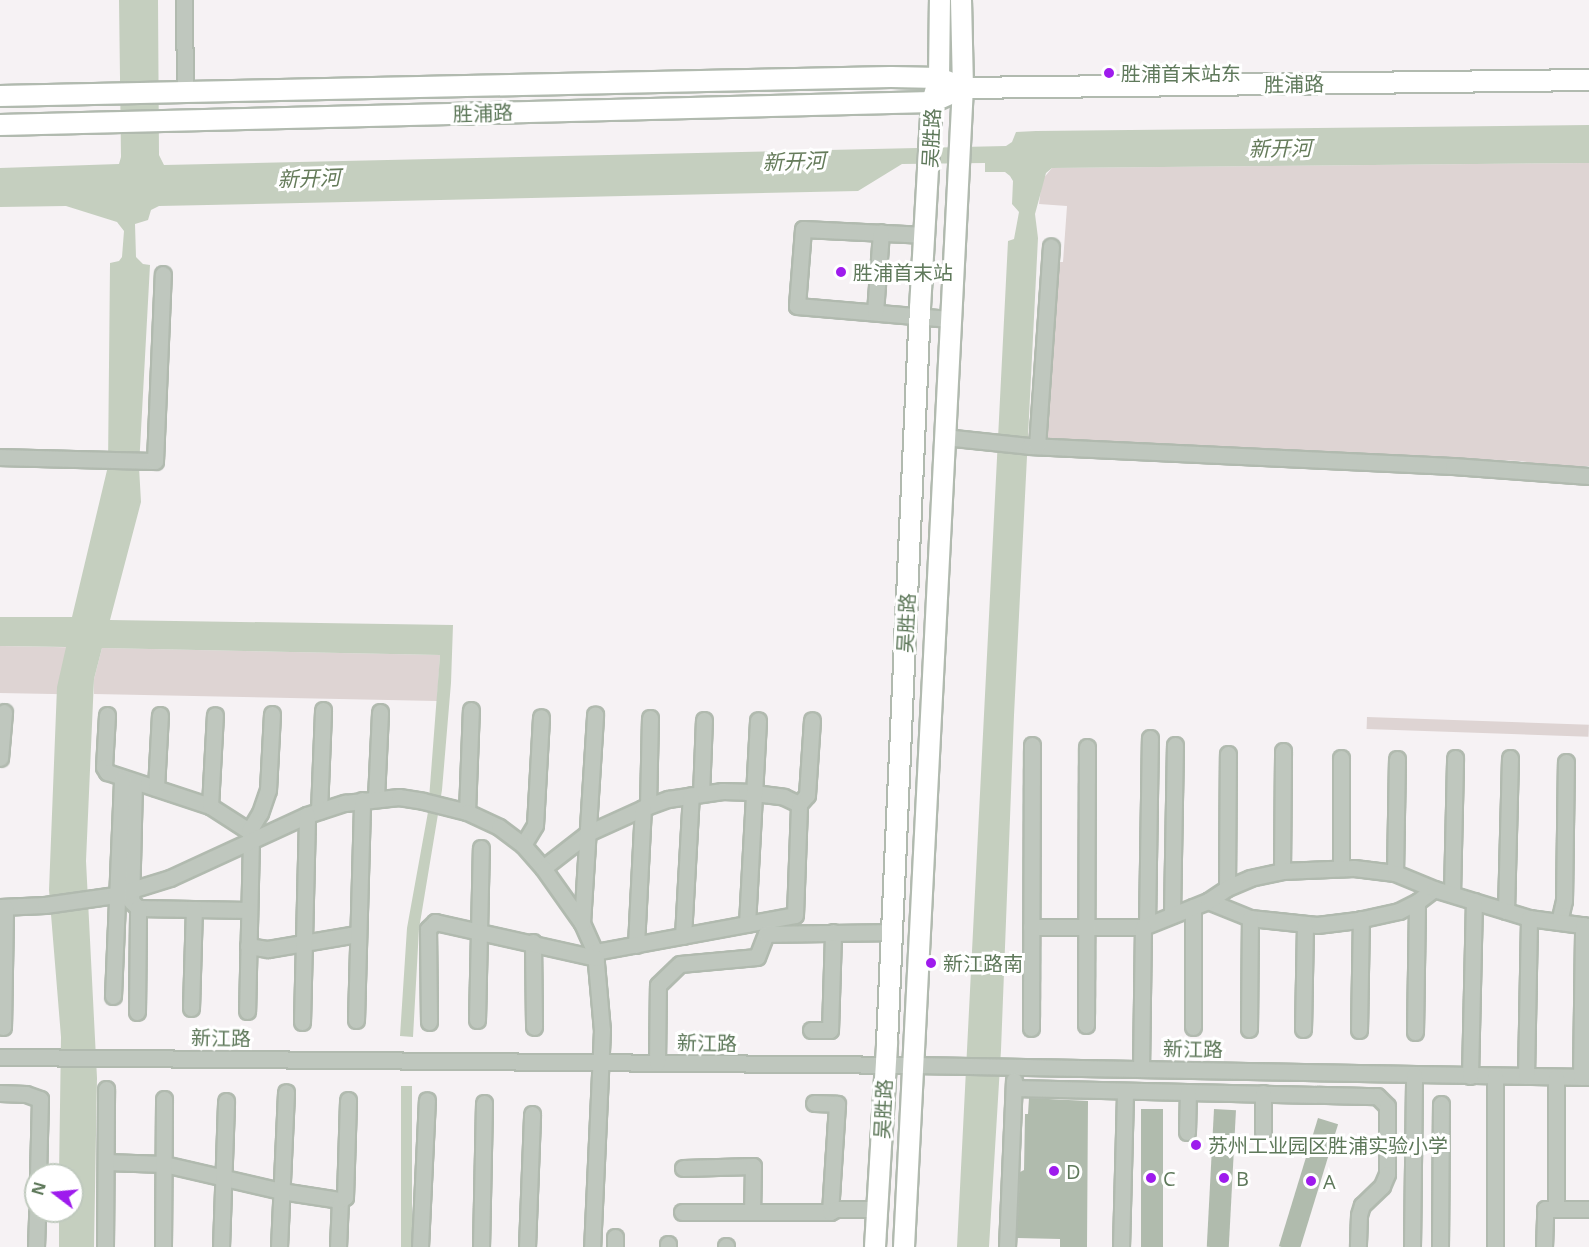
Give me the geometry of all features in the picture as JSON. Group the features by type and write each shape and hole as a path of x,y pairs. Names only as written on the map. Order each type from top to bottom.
{"main road":[{"name":"吴胜路","path":"875,1247 886,1065 920,316 931,156 932,102 939,78 940,0"},
{"name":"吴胜路","path":"904,1247 949,319 963,88 961,0"},
{"name":"胜浦路","path":"0,96 939,78 963,88 1589,80"},
{"name":"胜浦路","path":"0,126 932,102 963,88"},
{"path":"888,1021 916,1021"},
{"path":"883,1114 911,1114"}],"street":[{"path":"184,0 185,93"},
{"path":"926,235 803,228 797,306 949,319"},
{"path":"875,312 881,232"},
{"path":"1033,446 1051,246"},
{"path":"0,457 155,461 163,274"},
{"path":"944,437 1033,446 1453,466 1589,476"},
{"path":"302,1022 303,943 323,710"},
{"path":"467,812 471,711"},
{"path":"0,758 4,712"},
{"path":"356,1020 357,934 369,799 380,712"},
{"path":"210,806 215,714"},
{"path":"248,1011 250,835 268,790 272,714"},
{"path":"582,923 595,714"},
{"path":"107,715 104,767 112,776 210,806 250,835"},
{"path":"156,788 160,715"},
{"path":"522,845 534,825 541,717"},
{"path":"636,945 650,718"},
{"path":"683,936 704,720"},
{"path":"747,924 758,720"},
{"path":"429,1022 428,928 435,922 595,955 795,915 799,804 807,795 812,720"},
{"path":"1141,1069 1150,738"},
{"path":"1031,1028 1032,745"},
{"path":"1172,915 1175,745"},
{"path":"1086,1025 1087,747"},
{"path":"1282,871 1283,751"},
{"path":"1227,888 1228,754"},
{"path":"1341,758 1341,868"},
{"path":"1452,894 1455,758"},
{"path":"1506,911 1510,758"},
{"path":"1395,873 1397,759"},
{"path":"1559,922 1564,901 1566,762"},
{"path":"113,996 123,893 128,780"},
{"path":"543,868 588,833 645,807 696,794 755,792 784,797 799,804"},
{"path":"3,1027 3,907 92,900 123,893 170,878 250,835 313,813 369,799 423,801 467,812 499,827 522,845 543,868 582,923 595,955 602,1030 592,1247"},
{"path":"477,1020 477,932 481,848"},
{"path":"1032,927 1145,926 1208,901 1227,888 1250,878 1282,871 1341,868 1395,873 1434,889 1529,918 1586,926 1585,1077"},
{"path":"1208,901 1250,918 1305,924 1361,919 1399,911 1417,902 1434,889"},
{"path":"123,893 138,908 249,910"},
{"path":"1470,1076 1474,901"},
{"path":"1415,1032 1417,902"},
{"path":"1193,907 1193,1027"},
{"path":"137,1012 138,908"},
{"path":"192,1008 194,909"},
{"path":"1249,1029 1250,918"},
{"path":"1526,1076 1529,918"},
{"path":"1359,1030 1361,919"},
{"path":"1303,1029 1305,924"},
{"path":"811,1030 831,1030 834,932"},
{"path":"657,1063 658,985 680,964 757,957 766,934 892,932"},
{"path":"248,946 268,949 357,934"},
{"path":"533,942 534,1028"},
{"name":"新江路","path":"0,1057 914,1065 1585,1077"},
{"path":"1007,1247 1014,1088 1010,1067"},
{"path":"1412,1247 1414,1075"},
{"path":"1495,1076 1495,1247"},
{"path":"1556,1077 1556,1209"},
{"path":"1014,1088 1377,1096 1387,1106 1387,1174 1382,1186 1362,1205 1359,1215 1358,1247"},
{"path":"105,1247 106,1089"},
{"path":"1121,1247 1125,1091"},
{"path":"279,1247 286,1092"},
{"path":"1187,1132 1188,1092"},
{"path":"0,1093 26,1094 40,1099 38,1163"},
{"path":"1263,1093 1263,1132"},
{"path":"163,1247 164,1099"},
{"path":"106,1162 164,1164 281,1191 340,1200 345,1197 348,1100"},
{"path":"421,1247 427,1100"},
{"path":"221,1247 226,1101"},
{"path":"481,1247 484,1103"},
{"path":"814,1103 837,1104 830,1212"},
{"path":"1440,1247 1441,1104"},
{"path":"527,1247 532,1114"},
{"path":"683,1168 753,1167 752,1212"},
{"path":"338,1247 340,1200"},
{"path":"682,1212 830,1212 836,1209 877,1212"},
{"path":"1544,1247 1545,1209 1589,1209"},
{"path":"36,1247 37,1223"}],"shaded area":[{"path":"1589,163 1589,466 1554,467 1521,461 1043,440 1057,262 1063,262 1067,206 1039,204 1042,180 1052,168"},
{"path":"0,646 66,647 65,694 0,693"},
{"path":"102,648 440,655 437,701 94,694 94,679"},
{"path":"1367,717 1589,725 1588,737 1367,729"}],"water":[{"name":"新开河","path":"119,0 158,0 159,155 164,165 1006,146 1012,142 1016,132 1036,131 1589,125 1589,163 1052,168 1046,173 1035,214 1038,238 1014,715 1001,1050 989,1247 957,1247 1008,241 1014,239 1019,212 1012,204 1013,181 1010,176 1005,172 985,172 985,163 902,164 858,191 159,206 151,210 148,220 135,224 136,257 143,264 150,265 139,467 141,502 110,620 453,625 451,683 442,790 419,929 413,1037 400,1036 407,928 428,812 440,655 102,648 94,679 86,861 97,1078 94,1247 59,1247 59,1223 84,1223 84,1163 59,1163 61,1037 49,890 57,687 66,647 0,646 0,617 72,617 108,466 110,263 119,261 122,257 124,231 117,222 66,206 0,207 0,168 119,164 121,157"},
{"path":"401,1086 412,1086 412,1247 401,1247"}],"building":[{"name":"D","path":"1029,1098 1088,1101 1087,1247 1060,1247 1060,1239 1017,1238 1020,1172 1024,1170 1025,1114 1028,1114"},
{"name":"C","path":"1141,1109 1163,1109 1163,1247 1141,1247"},
{"name":"B","path":"1214,1109 1236,1110 1229,1247 1207,1247"},
{"name":"A","path":"1318,1118 1338,1124 1301,1247 1279,1246"}],"place":[{"name":"胜浦首末站东","path":"1109,73"},
{"name":"胜浦首末站","path":"841,272"},
{"name":"新江路南","path":"931,963"},
{"name":"苏州工业园区胜浦实验小学","path":"1196,1145"},
{"name":"D","path":"1054,1171"},
{"name":"C","path":"1151,1178"},
{"name":"B","path":"1224,1178"},
{"name":"A","path":"1311,1181"}]}
